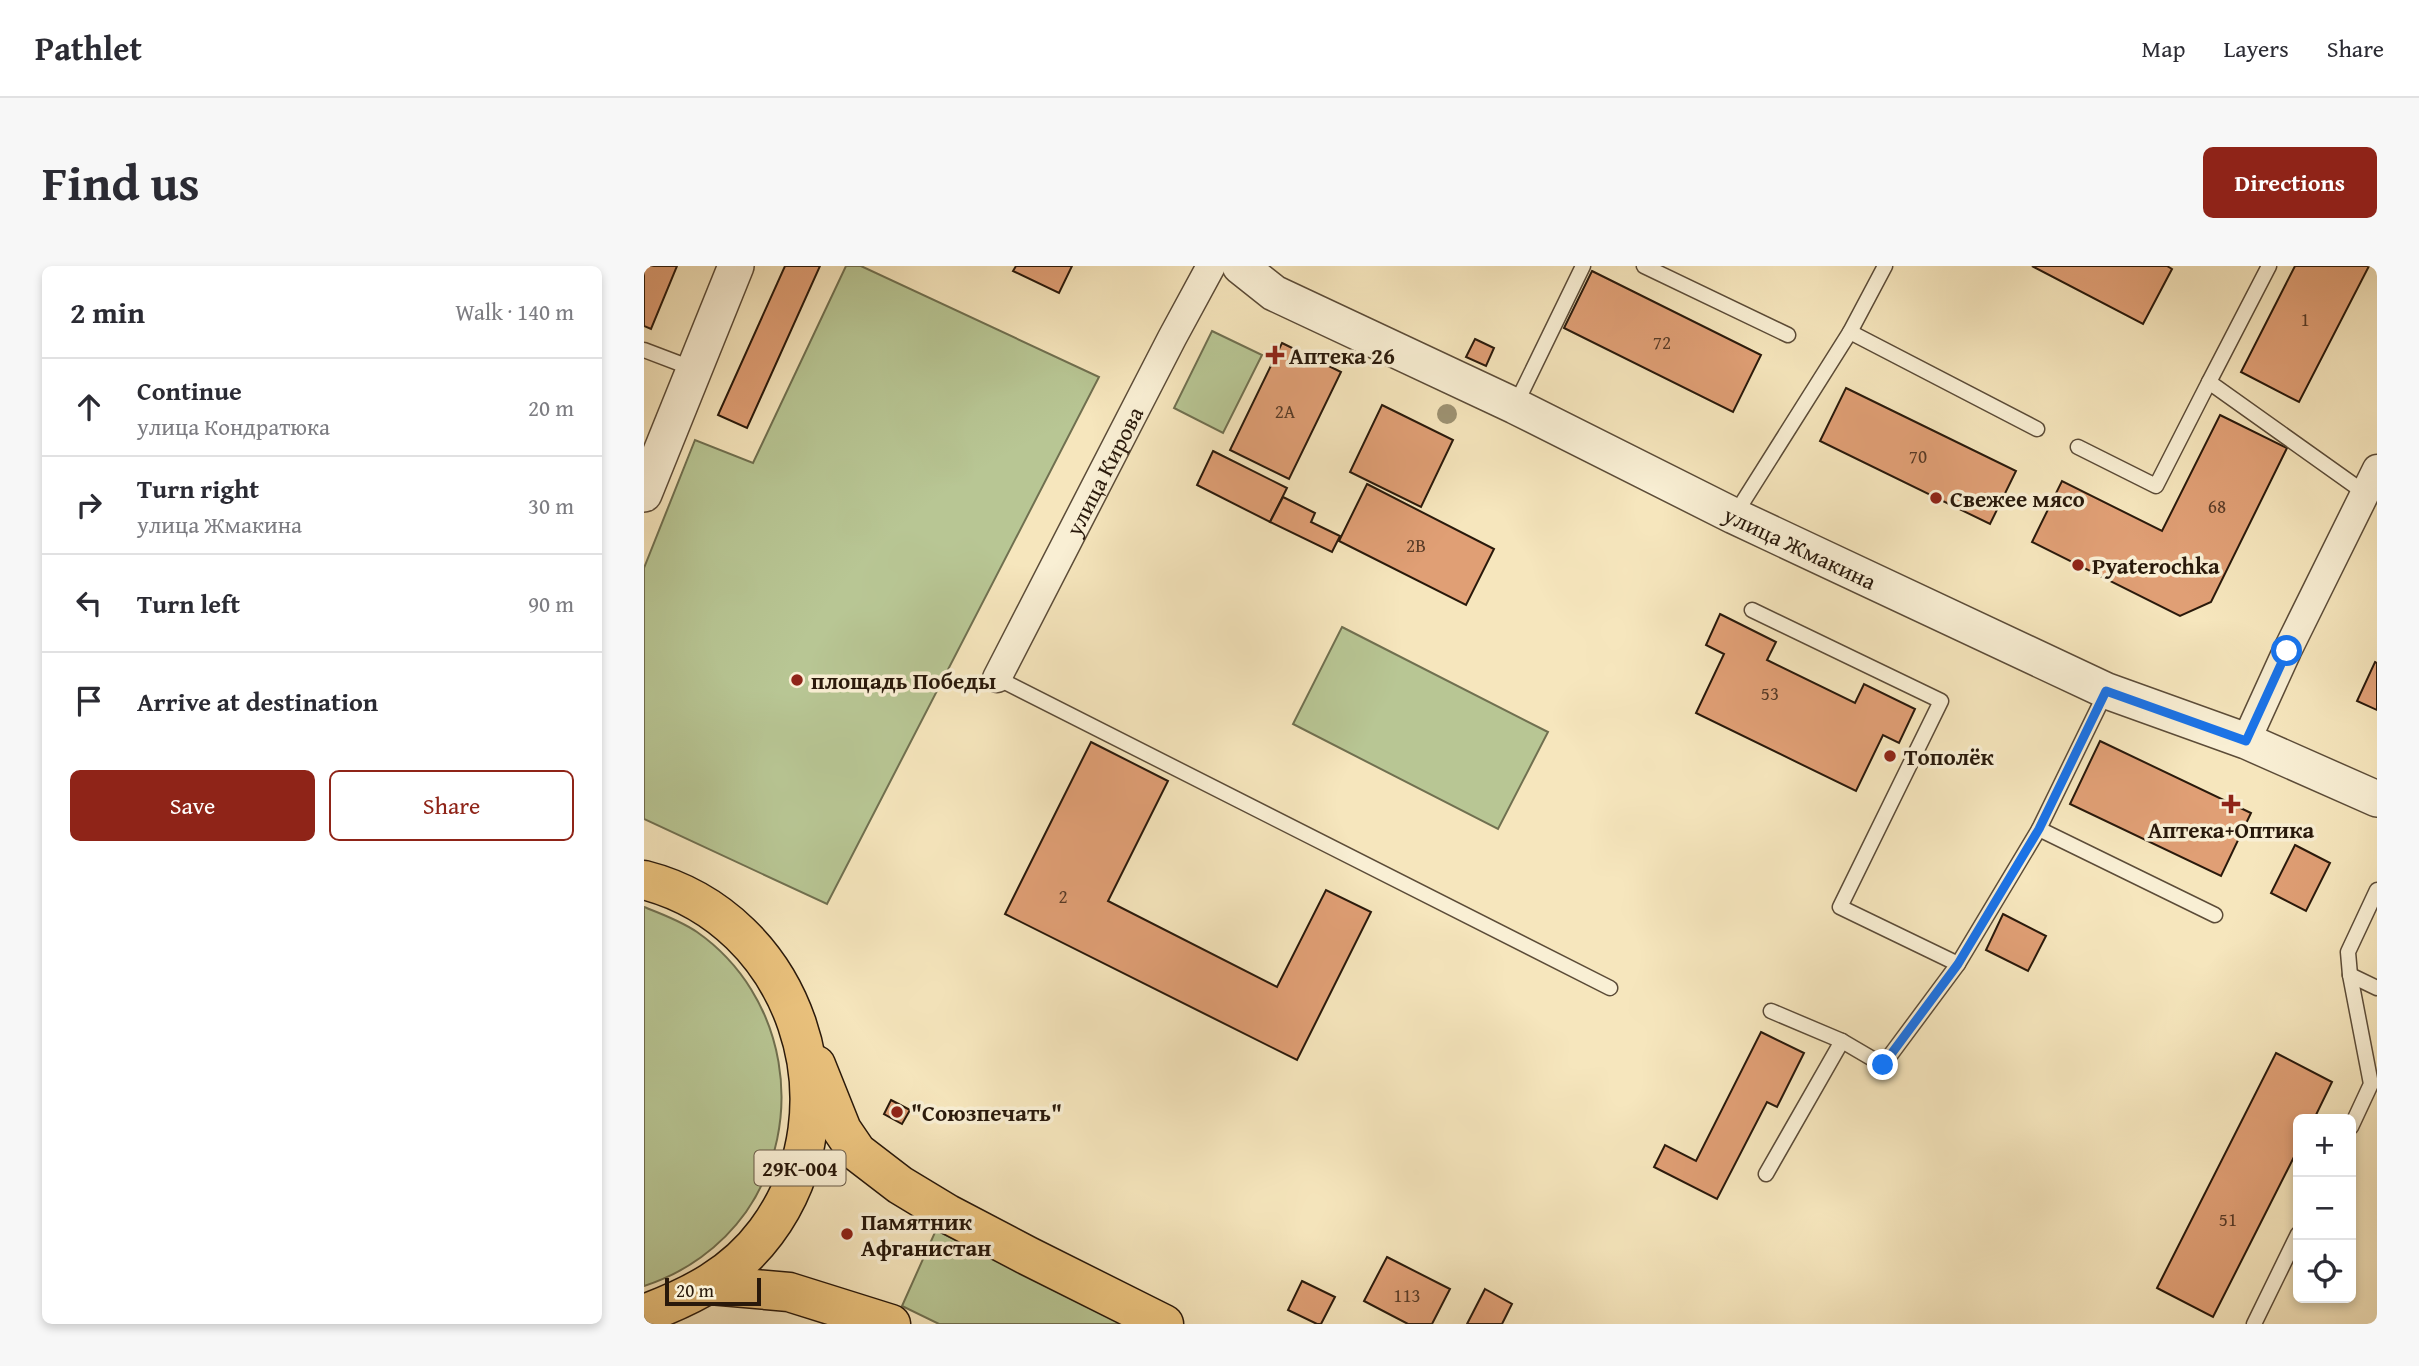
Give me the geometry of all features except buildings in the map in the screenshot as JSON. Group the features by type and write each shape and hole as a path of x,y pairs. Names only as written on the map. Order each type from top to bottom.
{"main road":[{"name":"29К-004","path":"644,880 661,884 687,896 718,915 765,961 797,1019 842,1130 857,1152 900,1185 948,1214 1164,1324"},
{"name":"29К-004","path":"644,1314 710,1285 764,1234 787,1198 800,1167 811,1093 797,1019"},
{"name":"29К-004","path":"710,1285 789,1292 891,1324"}],"street":[{"path":"644,494 736,266"},
{"name":"улица Кирова","path":"997,678 1211,266"},
{"name":"улица Жмакина","path":"1240,266 1274,293 1514,406 1734,516 2106,691 2246,741 2377,799"},
{"path":"2246,741 2371,481"}],"lane":[{"path":"1514,406 1584,266"},
{"path":"1644,266 1788,335"},
{"path":"1734,516 1850,332 1885,266"},
{"path":"2078,447 2156,486 2269,266"},
{"path":"1850,332 2038,429"},
{"path":"644,350 694,369"},
{"path":"2210,382 2371,481"},
{"path":"1752,610 1941,701 1840,907 1958,964"},
{"path":"997,678 1610,988"},
{"path":"1771,1011 1842,1041 1883,1065 1958,964 2039,829 2106,691"},
{"path":"2039,829 2215,915"},
{"path":"2356,1116 2371,1084 2348,952 2377,890"},
{"path":"2350,975 2377,988"},
{"path":"1766,1174 1842,1041"},
{"path":"2254,1324 2295,1240"}],"green space":[{"name":"площадь Победы","path":"846,266 861,266 1099,377 827,904 644,819 644,568 695,440 753,463"},
{"path":"1212,331 1262,355 1223,433 1174,408"},
{"path":"1342,627 1548,732 1498,829 1293,724"},
{"path":"644,907 697,932 727,958 751,990 768,1025 778,1062 781,1100 777,1139 765,1177 746,1212 714,1247 701,1257 674,1274 644,1286"},
{"path":"936,1230 1123,1324 939,1324 902,1306"}],"place":[{"name":"Аптека 26","path":"1275,355"},
{"name":"Свежее мясо","path":"1936,498"},
{"name":"Pyaterochka","path":"2078,565"},
{"name":"площадь Победы","path":"797,680"},
{"name":"Тополёк","path":"1890,756"},
{"name":"Аптека+Оптика","path":"2231,804"},
{"name":"\"Союзпечать\"","path":"897,1112"},
{"name":"Памятник Афганистан","path":"847,1234"}],"route":[{"path":"1883,1065 1958,964 2039,829 2106,691 2246,741 2287,651"}]}
